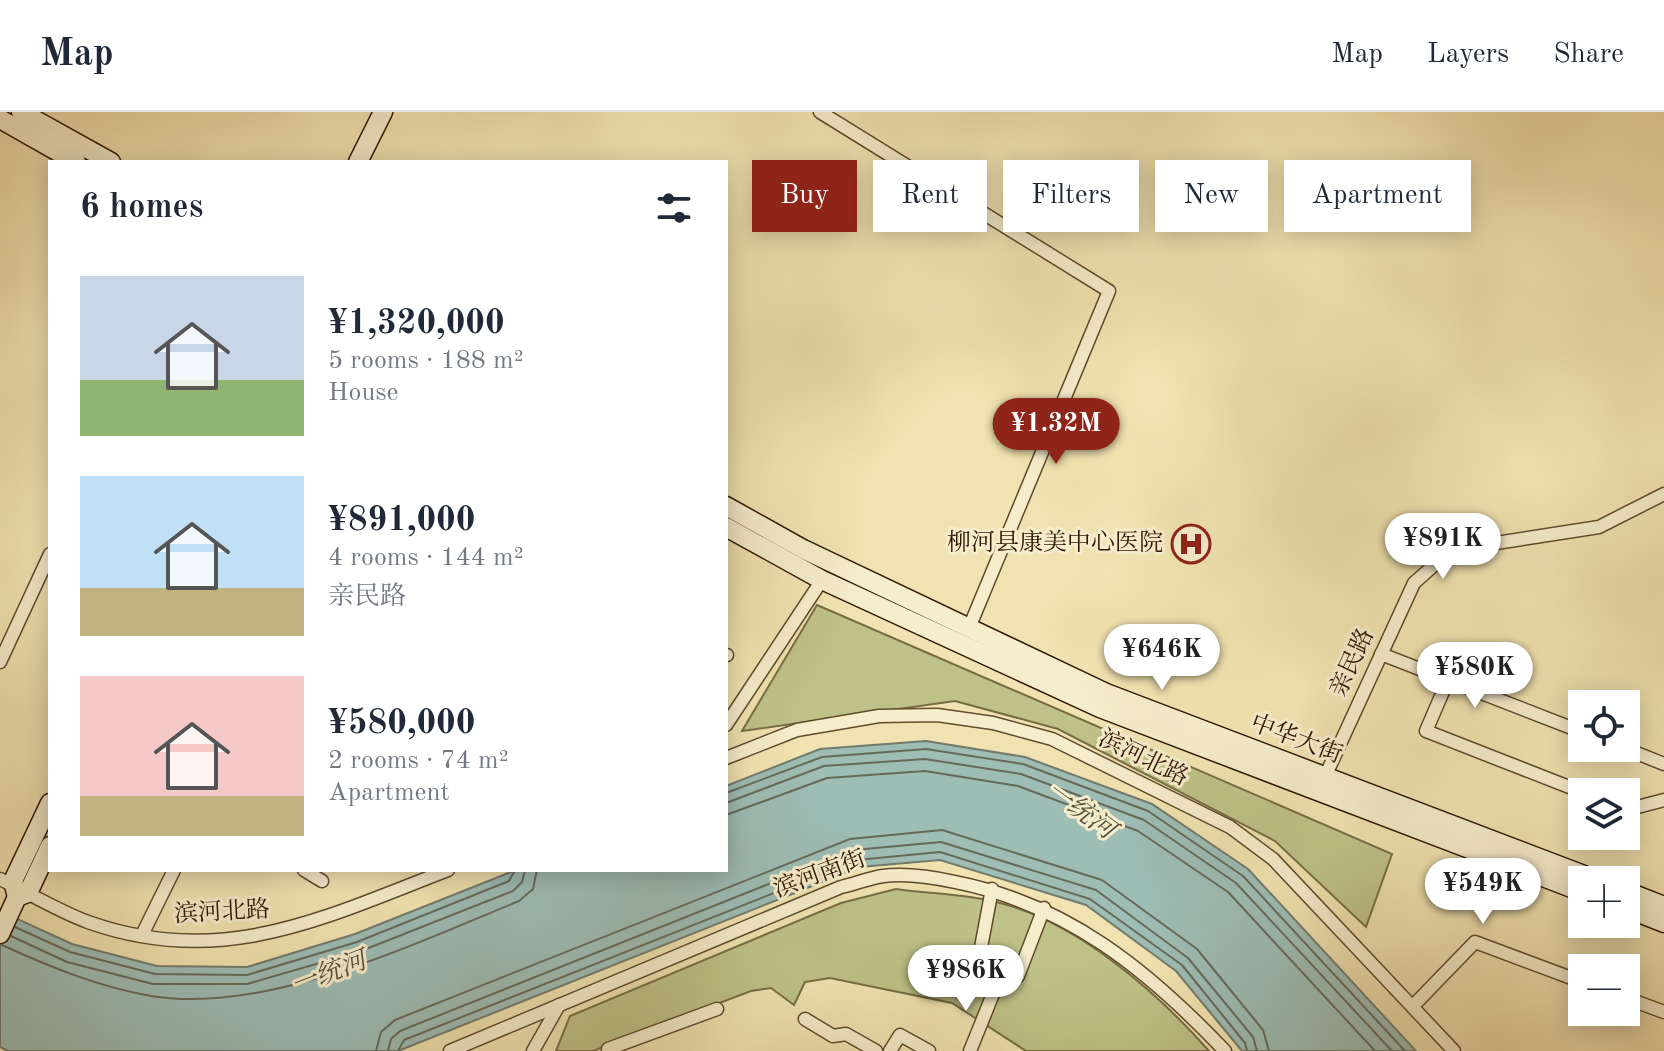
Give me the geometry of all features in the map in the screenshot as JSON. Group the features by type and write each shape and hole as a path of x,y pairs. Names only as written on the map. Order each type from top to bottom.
{"main road":[{"path":"21,112 107,160"},
{"path":"359,160 383,112"},
{"path":"372,160 394,112"},
{"path":"0,119 72,160"},
{"name":"中华大街","path":"728,507 803,549 1106,693 1568,886"},
{"name":"中华大街","path":"728,528 822,580 1100,708 1568,870"},
{"path":"0,934 48,808"},
{"path":"15,889 48,848"},
{"path":"1640,897 1664,906"},
{"path":"1640,914 1664,923"}],"street":[{"path":"820,112 1109,291 969,628"},
{"name":"亲民路","path":"1322,784 1414,583 1451,550 1599,527 1664,494"},
{"path":"0,662 48,558"},
{"path":"728,722 822,580"},
{"path":"1381,654 1568,727"},
{"path":"1448,680 1426,731 1568,787"},
{"name":"滨河北路","path":"728,757 797,730 879,716 937,715 993,723 1052,739 1230,827 1273,859 1454,1051"},
{"path":"1640,754 1664,764"},
{"path":"1640,806 1664,800"},
{"path":"142,935 173,872"},
{"path":"307,872 322,881"},
{"name":"滨河北路","path":"15,889 88,922 142,935 187,941 245,938 297,928 443,872"},
{"name":"滨河南街","path":"450,1051 841,887 883,876 926,876 992,889 1044,908 1075,924 1117,954 1225,1051"},
{"path":"992,889 979,958 995,989"},
{"path":"972,1050 995,989 1018,976 1044,908"},
{"path":"1413,1006 1475,942 1568,977"},
{"path":"1640,1003 1664,1012"},
{"path":"533,1051 559,1005"},
{"path":"611,1051 608,1049 717,1009"},
{"path":"805,1019 833,1036 846,1034 876,1051"},
{"path":"890,1051 900,1035 929,1051"}],"green space":[{"path":"817,605 1392,854 1366,927 1275,841 1058,729 955,701 742,731"},
{"path":"896,889 988,900 1058,926 1087,943 1141,984 1209,1051 1026,1051 952,1003 830,978 805,982 794,1005 771,988 751,991 593,1051 556,1051 570,1016 841,903"}],"water":[{"name":"一统河","path":"926,741 1025,757 1152,804 1248,869 1416,1051 1242,1051 1176,971 1086,905 940,860 860,867 398,1051 8,1051 0,1047 0,911 72,944 157,966 247,967 355,934 511,872 728,872 728,785 820,749"}],"place":[{"name":"柳河县康美中心医院","path":"1191,544"}]}
